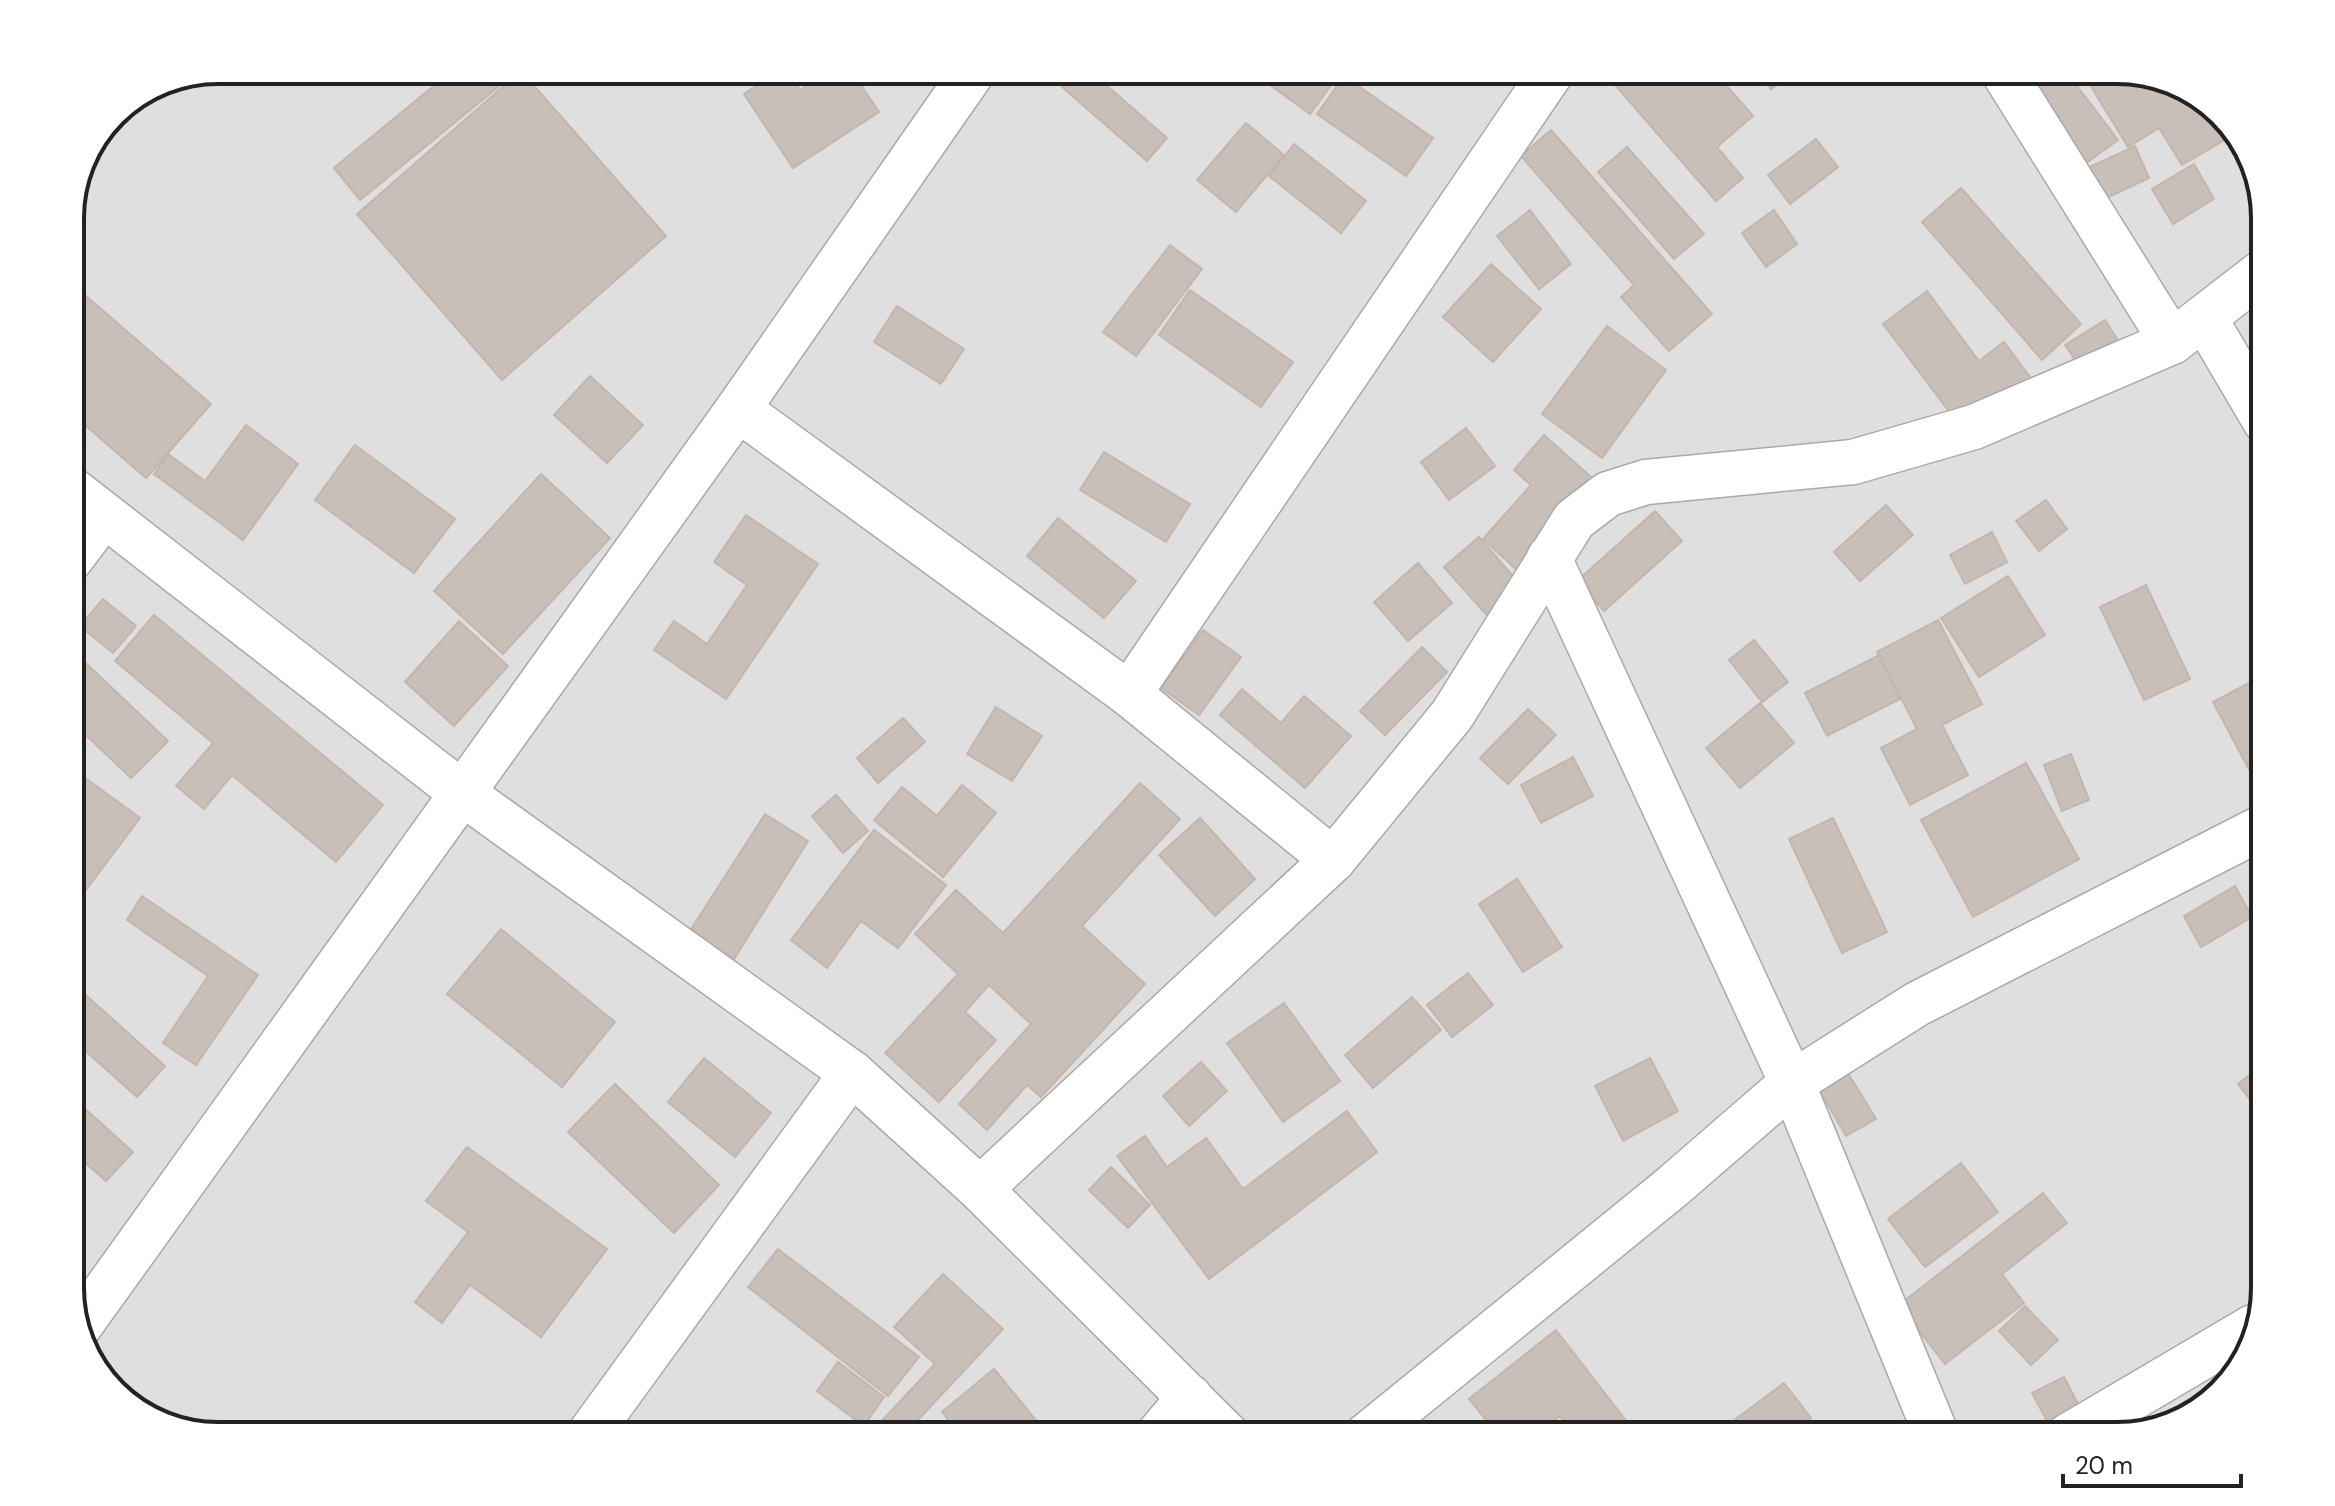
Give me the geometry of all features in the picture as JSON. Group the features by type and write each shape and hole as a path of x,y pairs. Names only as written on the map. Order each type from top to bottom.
{"street":[{"path":"87,1315 738,409 964,84"},
{"path":"1129,694 1543,84"},
{"path":"2012,84 2188,331 2251,405"},
{"path":"980,1189 1333,860 1452,715 1574,520 1608,494 1646,482 1853,462 1974,427 2188,331 2251,281"},
{"path":"738,409 1129,694 1333,860"},
{"path":"84,499 462,793 852,1073 980,1189 1214,1422"},
{"path":"84,541 104,515"},
{"path":"1549,558 1792,1083 1931,1422"},
{"path":"1383,1422 1672,1187 1792,1083 1917,1004 2251,833"},
{"path":"598,1422 852,1073"},
{"path":"2092,1422 2242,1333"},
{"path":"1169,1422 1190,1397"}],"shaded area":[{"path":"218,84 2117,84 2160,91 2192,107 2218,130 2237,159 2246,183 2251,218 2251,1288 2246,1323 2228,1363 2205,1389 2184,1404 2152,1417 2117,1422 218,1422 175,1415 143,1399 123,1383 102,1355 89,1323 84,1297 84,209 94,167 123,123 167,94"}],"building":[{"path":"436,84 502,84 360,200 334,168"},
{"path":"506,84 532,84 666,236 502,380 357,214"},
{"path":"759,84 796,84 800,90 809,84 860,84 879,112 793,168 744,94"},
{"path":"1065,84 1105,84 1167,138 1147,161 1062,87"},
{"path":"1269,84 1332,84 1310,114"},
{"path":"1338,84 1355,84 1433,138 1406,176 1317,114"},
{"path":"1614,84 1725,84 1753,116 1717,147 1743,178 1716,201"},
{"path":"2027,84 2076,84 2118,140 2086,163"},
{"path":"2090,84 2135,85 2160,91 2192,107 2225,140 2182,165 2159,128 2128,147"},
{"path":"1246,123 1284,155 1236,212 1197,180"},
{"path":"1551,130 1712,314 1669,351 1621,297 1634,285 1521,156"},
{"path":"1816,139 1838,167 1790,204 1768,175"},
{"path":"1294,144 1366,201 1341,233 1269,176"},
{"path":"2135,146 2149,178 2094,204 2079,172"},
{"path":"1627,147 1704,234 1674,259 1598,172"},
{"path":"2194,164 2214,199 2173,224 2152,189"},
{"path":"1961,188 2081,324 2042,360 1922,222"},
{"path":"1530,210 1571,264 1539,289 1497,236"},
{"path":"1774,210 1797,244 1766,267 1742,233"},
{"path":"1170,245 1202,269 1136,356 1103,332"},
{"path":"1491,264 1541,309 1493,362 1443,317"},
{"path":"1190,290 1293,362 1261,407 1159,335"},
{"path":"1927,291 1979,361 2004,342 2035,384 1967,435 1883,324"},
{"path":"84,294 211,404 146,478 84,424"},
{"path":"897,306 964,349 941,384 874,342"},
{"path":"2105,320 2119,342 2080,367 2065,345"},
{"path":"1607,326 1666,370 1602,458 1542,414"},
{"path":"590,376 643,425 607,463 554,415"},
{"path":"246,425 298,464 243,540 154,474 168,454 205,481"},
{"path":"1466,428 1495,466 1449,500 1421,462"},
{"path":"1544,435 1599,484 1520,573 1483,539 1531,485 1514,470"},
{"path":"355,445 455,519 414,573 315,500"},
{"path":"1104,452 1190,504 1166,542 1080,490"},
{"path":"541,474 610,538 503,654 434,591"},
{"path":"2046,500 2067,529 2039,551 2016,521"},
{"path":"1886,505 1913,535 1860,581 1834,552"},
{"path":"1655,511 1682,541 1604,611 1577,581"},
{"path":"746,515 818,564 726,699 654,650 674,621 707,644 747,585 714,562"},
{"path":"1058,518 1136,581 1104,618 1027,556"},
{"path":"1992,532 2007,562 1965,584 1950,555"},
{"path":"1479,537 1526,591 1492,621 1444,567"},
{"path":"1418,563 1452,603 1408,641 1374,602"},
{"path":"2008,576 2045,635 1979,677 1941,618"},
{"path":"2146,585 2190,679 2144,700 2100,607"},
{"path":"103,599 136,626 113,653 84,629 84,621"},
{"path":"154,615 383,805 336,862 232,775 204,809 176,786 213,743 115,661"},
{"path":"1938,620 1982,704 1942,725 1968,775 1910,805 1881,748 1917,729 1877,652"},
{"path":"459,621 508,666 454,726 405,682"},
{"path":"1203,630 1241,657 1199,715 1161,688"},
{"path":"1754,640 1788,682 1762,702 1729,660"},
{"path":"1422,647 1447,672 1385,735 1360,711"},
{"path":"1879,655 1900,699 1827,736 1805,693"},
{"path":"84,661 168,741 131,778 84,733"},
{"path":"2251,682 2251,773 2213,702"},
{"path":"1242,689 1281,723 1304,696 1351,736 1305,788 1220,715"},
{"path":"1760,703 1794,743 1740,788 1706,748"},
{"path":"996,707 1042,736 1012,781 967,754"},
{"path":"1528,709 1556,735 1508,784 1480,758"},
{"path":"903,718 925,742 878,783 857,758"},
{"path":"2071,754 2089,800 2062,811 2044,765"},
{"path":"1573,757 1593,796 1541,823 1521,785"},
{"path":"2026,763 2079,859 1973,917 1921,820"},
{"path":"84,777 140,818 84,892"},
{"path":"1140,783 1180,819 1082,926 1145,984 1041,1097 1027,1085 987,1130 959,1104 1031,1024 989,985 965,1012 996,1040 939,1102 885,1053 958,974 915,934 956,890 1003,933"},
{"path":"962,785 996,813 943,877 874,820 902,787 937,816"},
{"path":"836,795 868,831 843,853 812,816"},
{"path":"765,814 808,841 734,959 690,931"},
{"path":"1200,818 1255,879 1215,916 1159,855"},
{"path":"1833,818 1887,932 1842,953 1789,839"},
{"path":"874,830 946,885 898,948 861,921 827,968 791,940"},
{"path":"1517,879 1562,947 1523,972 1479,904"},
{"path":"2235,886 2251,918 2201,947 2184,916"},
{"path":"142,896 258,975 196,1065 163,1043 208,976 127,920"},
{"path":"501,929 615,1022 562,1087 447,994"},
{"path":"1468,973 1493,1005 1452,1037 1427,1005"},
{"path":"84,994 165,1066 137,1097 84,1050"},
{"path":"1412,997 1441,1030 1373,1088 1345,1055"},
{"path":"1284,1003 1340,1081 1283,1122 1227,1043"},
{"path":"704,1058 771,1113 735,1157 668,1102"},
{"path":"1650,1058 1678,1111 1623,1141 1595,1086"},
{"path":"1201,1062 1227,1091 1189,1126 1163,1096"},
{"path":"1843,1065 1876,1119 1846,1136 1814,1081"},
{"path":"2251,1074 2251,1101 2238,1084"},
{"path":"615,1084 719,1185 674,1233 568,1132"},
{"path":"84,1108 133,1152 106,1181 84,1161"},
{"path":"1347,1111 1377,1152 1209,1279 1117,1156 1145,1136 1167,1167 1206,1138 1243,1189"},
{"path":"467,1147 607,1249 541,1337 470,1285 442,1323 415,1302 468,1232 426,1201"},
{"path":"1961,1163 1998,1212 1925,1267 1888,1219"},
{"path":"1111,1167 1150,1205 1128,1228 1089,1190"},
{"path":"2043,1193 2067,1223 2002,1274 2024,1303 1945,1364 1899,1305"},
{"path":"778,1249 919,1357 888,1396 748,1287"},
{"path":"943,1274 1003,1329 916,1422 881,1422 935,1364 894,1327"},
{"path":"2025,1306 2058,1340 2031,1365 1999,1331"},
{"path":"1556,1330 1627,1422 1564,1422 1560,1416 1552,1422 1488,1422 1469,1399"},
{"path":"838,1362 884,1397 867,1422 859,1422 817,1391"},
{"path":"994,1369 1038,1422 950,1422 942,1412"},
{"path":"2064,1377 2088,1422 2048,1422 2032,1393"},
{"path":"1784,1383 1811,1418 1806,1422 1732,1422"}]}
